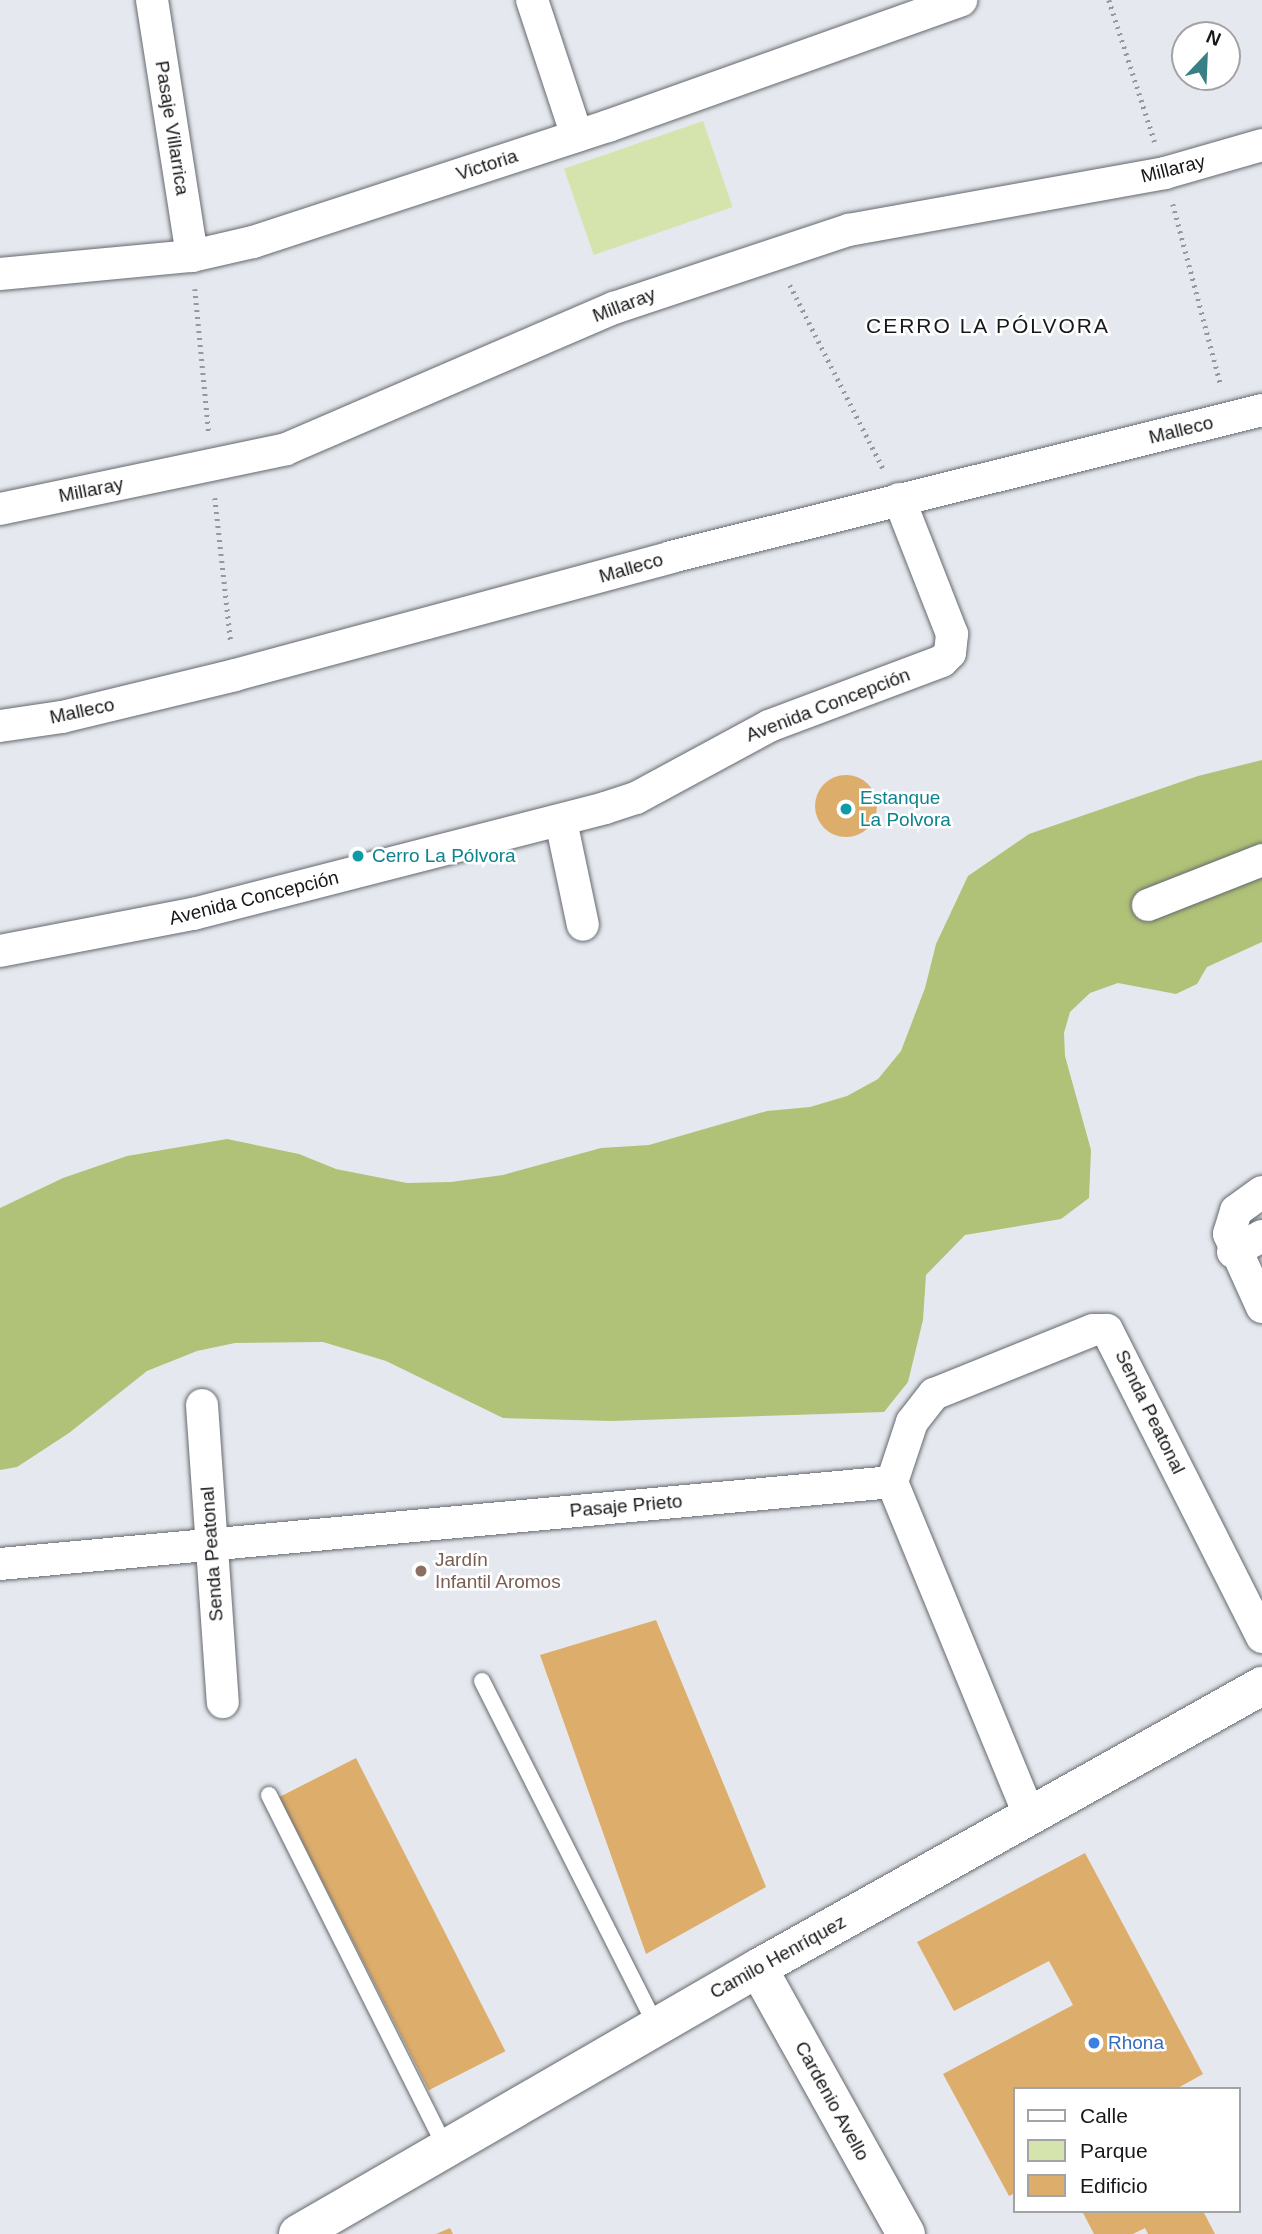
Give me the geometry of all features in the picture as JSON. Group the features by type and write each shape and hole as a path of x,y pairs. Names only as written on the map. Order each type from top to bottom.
{"main road":[{"name":"Camilo Henríquez","path":"298,2234 758,1968 1262,1686"},
{"name":"Cardenio Avello","path":"758,1968 906,2234"}],"street":[{"name":"Pasaje Villarrica","path":"152,0 192,256"},
{"path":"532,0 577,136"},
{"name":"Victoria","path":"0,274 192,256 253,242 577,136 961,0"},
{"name":"Millaray","path":"0,509 286,449 535,339 774,253 904,218 1165,173 1262,145"},
{"name":"Malleco","path":"0,726 62,717 321,653 899,499 1262,410"},
{"name":"Avenida Concepción","path":"0,951 51,938 114,933 561,821 636,798 733,742 942,661 950,653 951,634 899,499"},
{"path":"561,821 583,925"},
{"path":"1148,905 1262,860"},
{"path":"1262,1192 1236,1211 1229,1234 1233,1252 1262,1307"},
{"path":"1233,1252 1262,1236"},
{"name":"Senda Peatonal","path":"891,1482 912,1422 934,1394 1093,1330 1107,1330 1262,1637"},
{"name":"Senda Peatonal","path":"202,1405 223,1702"},
{"path":"891,1482 1030,1816"},
{"name":"Pasaje Prieto","path":"0,1564 891,1482"}],"lane":[{"path":"482,1681 656,2026"},
{"path":"269,1795 446,2149"}],"path":[{"path":"774,253 899,499"}],"green space":[{"path":"703,121 733,207 594,255 564,169"},
{"path":"1262,760 1262,942 1207,967 1197,984 1176,994 1118,983 1090,993 1070,1012 1064,1033 1065,1056 1091,1150 1089,1198 1061,1219 965,1235 926,1275 923,1320 908,1382 884,1412 611,1421 503,1418 386,1361 323,1342 235,1343 197,1351 147,1371 69,1433 17,1467 0,1470 0,1208 63,1178 127,1156 227,1139 299,1154 336,1169 407,1183 451,1182 503,1175 601,1148 649,1145 767,1111 810,1107 847,1096 878,1079 901,1051 925,988 936,944 968,876 1029,834 1198,776"}],"building":[{"name":"Estanque La Polvora","path":"840,775 852,775 868,784 875,794 875,818 868,828 852,837 840,837 829,832 820,823 815,812 815,800 820,789 829,780"},
{"path":"656,1620 766,1887 646,1954 540,1655"},
{"path":"356,1758 505,2051 429,2090 279,1797"},
{"name":"Rhona","path":"1085,1853 1203,2074 1180,2087 1014,2087 1014,2194 1009,2196 943,2074 1073,2005 1049,1961 954,2011 917,1942"},
{"path":"1083,2213 1204,2213 1215,2234 1148,2234 1145,2228 1133,2234 1094,2234"},
{"path":"450,2228 453,2234 436,2234"}],"place":[{"name":"Estanque La Polvora","path":"846,809"},
{"name":"Cerro La Pólvora","path":"358,856"},
{"name":"Jardín Infantil Aromos","path":"421,1571"},
{"name":"Rhona","path":"1094,2043"}],"district":[{"name":"CERRO LA PÓLVORA","path":"988,326"}]}
